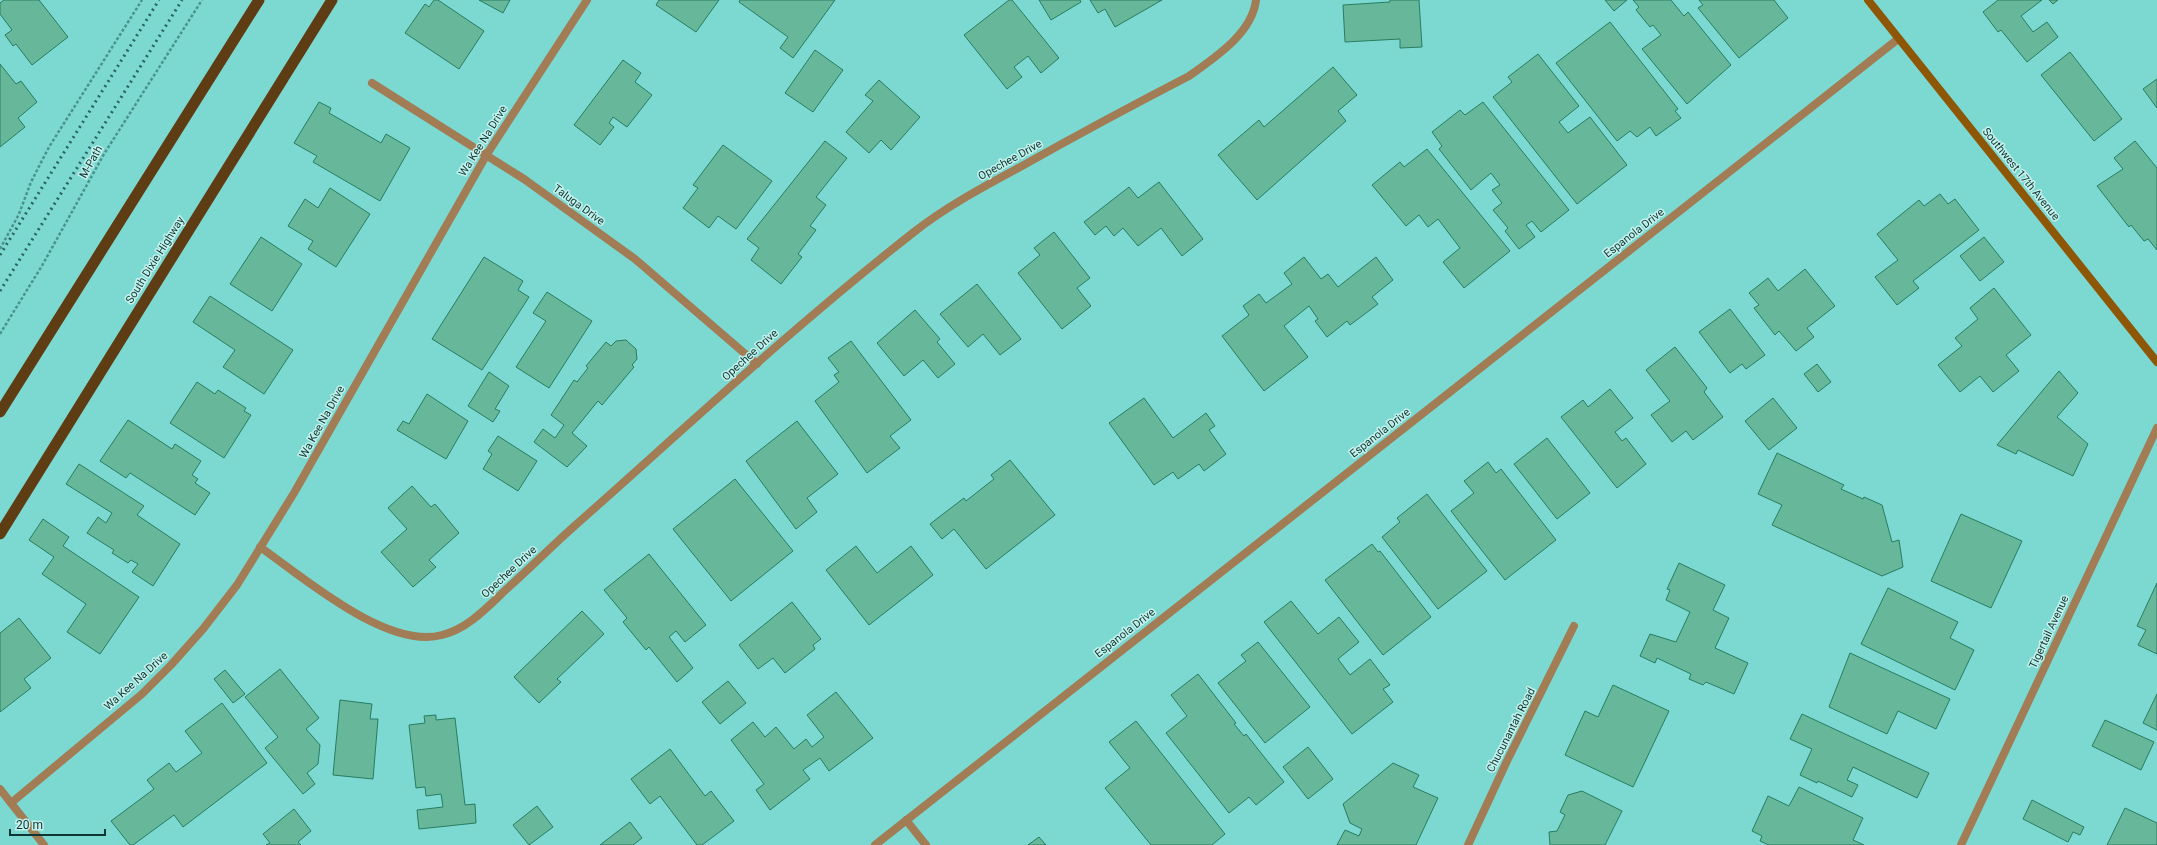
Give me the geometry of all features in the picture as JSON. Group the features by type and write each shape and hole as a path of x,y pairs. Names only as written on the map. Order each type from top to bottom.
{"highway":[{"path":"0,412 259,0"},
{"name":"South Dixie Highway","path":"0,534 332,0"}],"main road":[{"name":"Southwest 17th Avenue","path":"1868,0 2157,362"}],"street":[{"name":"Wa Kee Na Drive","path":"12,803 142,694 171,665 203,629 236,585 294,494 487,154 587,0"},
{"name":"Opechee Drive","path":"260,547 324,592 377,625 409,636 426,638 441,636 457,630 472,620 830,300 916,230 971,194 1189,76 1221,52 1248,22 1255,7 1256,0"},
{"name":"Espanola Drive","path":"875,845 1898,39"},
{"name":"Taluga Drive","path":"372,83 487,154 635,259 757,364"},
{"name":"Tigertail Avenue","path":"1961,845 2157,428"},
{"name":"Chucunantah Road","path":"1468,845 1506,763 1574,626"},
{"path":"0,789 44,845"},
{"path":"906,820 926,845"}],"path":[{"path":"0,249 49,147 142,0"},
{"name":"M-Path","path":"0,334 43,264 104,154 202,0"}],"building":[{"path":"4,0 39,0 68,37 32,65 16,44 13,46 5,35 12,30 0,14 0,3"},
{"path":"434,0 438,0 484,31 459,69 405,33 425,4 429,7"},
{"path":"479,0 510,0 503,13"},
{"path":"659,0 719,0 696,32 656,5"},
{"path":"740,0 835,0 793,58 780,48 788,37 739,2"},
{"path":"1009,0 1012,0 1059,58 1041,73 1028,56 1014,67 1022,77 1007,89 964,35"},
{"path":"1039,0 1080,0 1081,2 1051,20"},
{"path":"1090,0 1162,0 1115,27 1105,9 1098,13"},
{"path":"1390,0 1419,0 1422,47 1400,48 1400,39 1345,42 1343,5 1390,2"},
{"path":"1605,0 1627,0 1614,11"},
{"path":"1633,0 1671,0 1684,16 1688,12 1731,65 1687,104 1642,49 1661,35 1653,25 1650,27 1636,10 1639,7"},
{"path":"1699,0 1774,0 1788,18 1739,58 1698,8 1703,5"},
{"path":"1998,0 2042,0 2021,16 2033,32 2047,22 2058,37 2027,62 2001,30 1998,32 1983,12"},
{"path":"2049,0 2058,0 2053,4"},
{"path":"1610,22 1678,109 1675,111 1681,118 1656,136 1650,127 1637,137 1630,131 1617,141 1556,63"},
{"path":"815,50 843,70 813,112 785,93"},
{"path":"2070,52 2122,119 2094,141 2041,75"},
{"path":"1538,54 1579,106 1559,122 1568,133 1590,117 1627,165 1577,204 1493,97 1512,82 1508,77"},
{"path":"623,60 641,73 635,82 652,95 627,127 613,117 609,123 614,127 600,145 574,125"},
{"path":"0,64 16,84 21,81 37,102 18,118 25,127 0,147"},
{"path":"1333,67 1357,95 1338,111 1346,121 1257,200 1218,155 1259,120 1264,127"},
{"path":"2157,79 2157,108 2143,89"},
{"path":"879,80 920,117 891,150 881,140 869,153 846,132 873,101 865,95"},
{"path":"319,102 331,108 329,113 381,143 386,134 410,148 380,201 313,162 317,156 294,143"},
{"path":"1483,102 1569,210 1541,232 1532,221 1526,225 1535,237 1519,249 1505,231 1508,228 1493,210 1502,203 1492,190 1500,185 1491,173 1471,190 1439,149 1442,146 1432,132 1460,110 1465,115"},
{"path":"825,141 847,158 816,197 826,205 810,226 816,230 798,254 802,257 781,284 751,260 759,248 747,239"},
{"path":"2135,141 2157,168 2157,250 2148,239 2144,241 2131,225 2129,227 2097,186 2123,169 2114,158"},
{"path":"723,145 772,181 736,229 718,216 709,228 683,208 698,188 693,185"},
{"path":"1427,149 1510,251 1464,288 1443,262 1460,248 1438,219 1428,227 1419,215 1406,226 1372,185 1400,162 1404,167"},
{"path":"1159,182 1203,239 1182,256 1161,228 1138,246 1123,228 1114,236 1106,226 1095,235 1084,222 1129,187 1138,198"},
{"path":"330,188 370,214 336,267 308,249 313,241 288,226 305,199 318,208"},
{"path":"1940,194 1948,204 1955,199 1979,230 1913,281 1919,288 1897,305 1875,277 1898,260 1877,234 1919,200 1924,206"},
{"path":"1054,232 1090,278 1077,288 1091,306 1062,329 1018,273 1040,255 1034,248"},
{"path":"261,237 302,264 272,311 230,284"},
{"path":"1984,237 2004,262 1980,281 1960,256"},
{"path":"484,257 523,281 518,290 529,297 482,370 432,339"},
{"path":"1304,257 1321,279 1328,274 1338,287 1376,257 1393,280 1372,297 1378,304 1350,325 1347,321 1327,337 1315,321 1318,319 1309,306 1284,326 1308,357 1264,391 1222,336 1249,315 1243,306 1259,294 1266,303 1292,284 1284,273"},
{"path":"1805,269 1835,306 1807,328 1814,337 1796,351 1779,331 1775,335 1754,308 1759,305 1749,293 1768,278 1778,291"},
{"path":"977,284 1021,339 1000,355 983,334 968,347 940,314"},
{"path":"1994,288 2031,335 2006,355 2019,371 1993,392 1980,376 1960,392 1938,365 1962,346 1955,338 1978,319 1970,308"},
{"path":"547,292 592,321 549,388 516,367 546,321 533,313"},
{"path":"210,296 293,350 264,394 223,367 235,350 193,322"},
{"path":"1730,309 1765,355 1746,369 1742,364 1730,373 1699,332"},
{"path":"915,310 940,339 937,342 955,364 938,378 923,360 904,376 877,343"},
{"path":"626,340 636,349 637,359 632,365 634,367 602,405 598,401 572,433 587,446 567,467 534,442 543,429 555,438 564,425 551,415 574,380 577,382 588,368 586,366 606,342 611,346 616,341"},
{"path":"851,341 911,420 890,436 900,448 867,473 815,401 839,382 834,375 839,372 828,358"},
{"path":"1675,347 1707,388 1704,392 1723,417 1693,440 1686,431 1672,442 1651,415 1670,401 1646,370"},
{"path":"1817,364 1831,382 1818,392 1804,374"},
{"path":"2059,371 2078,393 2057,417 2088,444 2073,476 2018,450 2016,454 1997,445"},
{"path":"489,372 509,386 495,409 500,411 493,422 468,406"},
{"path":"197,382 215,394 218,390 246,408 244,411 251,415 224,458 170,423"},
{"path":"1610,389 1633,418 1615,432 1622,441 1626,438 1646,464 1617,488 1561,417 1583,400 1588,407"},
{"path":"427,394 468,421 446,459 397,430 403,421 409,424"},
{"path":"1144,398 1173,438 1206,413 1215,426 1209,430 1226,454 1204,471 1199,464 1178,479 1173,472 1154,485 1109,423"},
{"path":"1773,398 1797,428 1769,450 1745,421"},
{"path":"128,420 172,449 175,444 201,461 192,475 198,479 195,483 210,493 195,515 130,473 126,478 100,461"},
{"path":"797,421 838,474 807,498 817,512 796,529 746,461"},
{"path":"498,436 537,461 518,491 483,469 492,454 488,451"},
{"path":"1547,438 1590,493 1557,519 1514,464"},
{"path":"1777,453 1844,485 1841,489 1863,499 1864,497 1882,505 1892,542 1899,540 1903,567 1882,576 1772,525 1782,505 1758,494"},
{"path":"1010,460 1055,515 986,569 954,529 942,539 930,524 964,498 966,501 994,479 991,475"},
{"path":"1488,462 1496,473 1501,469 1556,540 1505,580 1451,511 1474,493 1464,481"},
{"path":"79,464 144,506 137,515 180,544 153,586 132,572 138,564 131,560 128,563 112,553 114,550 87,533 98,517 106,523 112,513 66,484"},
{"path":"735,479 793,551 731,601 673,529"},
{"path":"412,486 431,507 435,504 459,533 429,560 436,567 413,587 381,552 407,529 388,508"},
{"path":"1427,494 1487,571 1438,609 1382,537 1400,522 1397,518"},
{"path":"1961,514 2022,541 1991,608 1931,581"},
{"path":"43,519 69,537 63,546 139,597 100,654 67,632 86,604 42,574 54,557 29,540"},
{"path":"1372,544 1378,552 1380,551 1431,617 1383,655 1325,580"},
{"path":"856,546 877,573 911,546 933,575 869,625 826,570"},
{"path":"649,554 706,625 685,642 676,631 669,637 693,668 677,682 649,647 646,650 623,622 627,618 604,590"},
{"path":"1679,563 1725,585 1713,610 1729,618 1715,648 1748,663 1734,694 1706,682 1703,685 1689,679 1691,674 1657,658 1655,663 1640,656 1650,634 1676,642 1690,612 1666,600 1670,590 1667,589"},
{"path":"2157,583 2157,654 2138,645 2146,630 2137,626"},
{"path":"1888,588 1958,622 1950,638 1974,650 1955,690 1861,644"},
{"path":"1291,601 1318,634 1339,617 1359,642 1338,659 1350,675 1370,659 1390,685 1383,689 1393,702 1352,734 1264,622"},
{"path":"792,602 821,639 813,645 815,649 785,673 773,658 758,669 739,645"},
{"path":"582,611 604,634 557,679 561,682 539,703 514,677"},
{"path":"19,618 51,658 24,679 31,688 0,712 0,633"},
{"path":"1258,642 1310,707 1265,743 1218,683 1246,661 1241,655"},
{"path":"1850,653 1950,699 1936,729 1898,711 1887,734 1829,707"},
{"path":"280,669 319,718 306,729 320,745 318,764 307,773 315,784 303,794 265,748 278,737 245,697"},
{"path":"225,670 245,694 233,703 214,679"},
{"path":"1198,674 1236,723 1234,724 1244,736 1246,734 1284,782 1256,805 1249,797 1229,813 1166,733 1187,716 1171,695"},
{"path":"728,681 746,703 720,724 702,702"},
{"path":"1613,685 1669,711 1633,787 1565,755 1585,711 1598,717"},
{"path":"836,692 873,738 829,771 820,758 803,770 810,779 770,810 756,790 764,784 731,740 753,722 765,737 776,727 794,749 806,739 812,747 824,737 807,715"},
{"path":"2157,694 2157,730 2143,723"},
{"path":"340,700 372,704 370,719 378,719 373,779 333,775"},
{"path":"222,703 267,763 183,827 174,815 133,845 130,845 111,821 154,789 147,780 169,763 176,772 202,753 185,731"},
{"path":"1802,714 1929,773 1917,798 1853,767 1847,780 1858,785 1852,797 1818,781 1817,783 1800,775 1812,749 1790,739"},
{"path":"436,715 436,720 455,718 465,805 475,804 476,823 419,829 417,810 443,807 441,794 426,796 425,787 416,788 409,725 425,723 424,716"},
{"path":"2105,720 2154,742 2141,770 2092,746"},
{"path":"1136,721 1225,834 1212,845 1151,845 1105,788 1130,768 1109,742"},
{"path":"1308,747 1333,779 1308,799 1283,767"},
{"path":"670,749 705,796 711,791 734,821 702,845 697,845 660,796 650,804 631,779"},
{"path":"1393,763 1419,775 1413,787 1438,798 1416,845 1337,845 1345,830 1359,836 1362,829 1350,823 1343,804"},
{"path":"1799,787 1863,818 1853,840 1864,845 1769,845 1760,841 1762,836 1752,831 1768,796 1789,806"},
{"path":"1582,791 1622,811 1605,845 1550,845 1549,832 1557,831 1565,815 1560,812 1568,795"},
{"path":"2032,800 2084,827 2080,835 2073,832 2068,842 2023,819"},
{"path":"537,806 553,827 529,845 513,825"},
{"path":"2125,808 2157,823 2157,845 2107,845"},
{"path":"294,809 311,831 298,842 301,845 266,845 270,843 263,834"},
{"path":"630,822 642,838 633,845 600,845"},
{"path":"1039,837 1046,845 1028,845"}],"railway":[{"path":"0,255 159,0"},
{"path":"0,291 182,0"}]}
